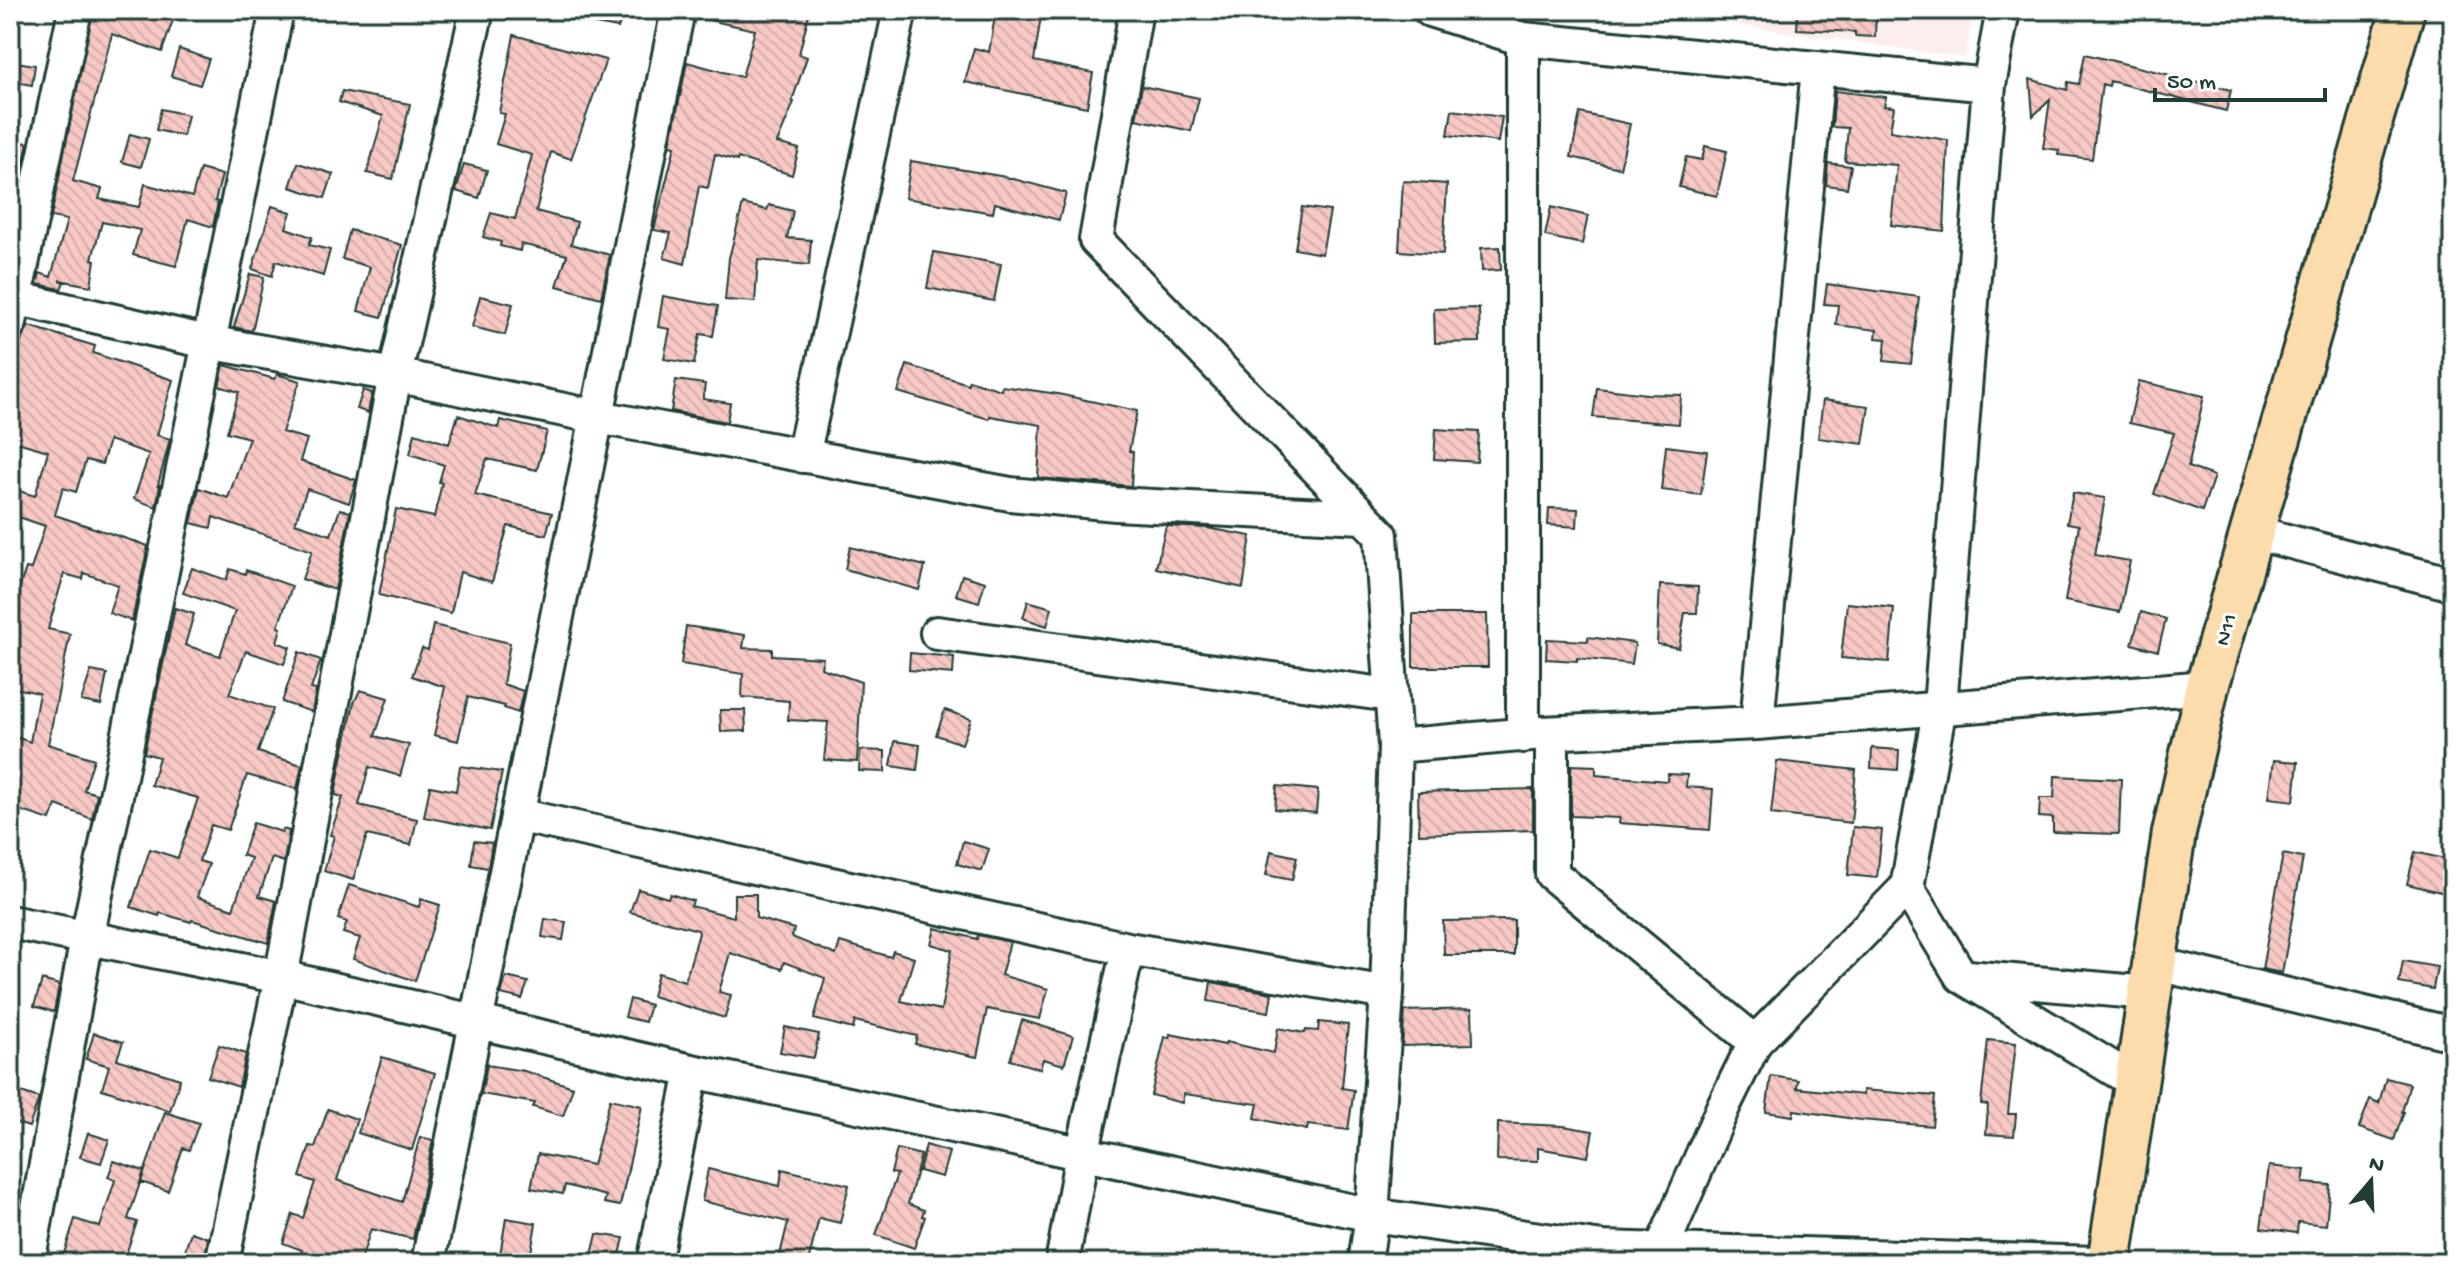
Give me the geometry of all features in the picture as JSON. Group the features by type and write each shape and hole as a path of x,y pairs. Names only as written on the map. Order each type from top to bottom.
{"main road":[{"name":"N11","path":"2109,1263 2174,833 2207,687 2403,10"}],"street":[{"path":"75,10 12,306 395,375 598,417 1010,494 1116,504 1362,517"},
{"path":"28,1263 87,938 277,10"},
{"path":"222,1263 281,977 395,375 477,10"},
{"path":"428,1263 678,10"},
{"path":"803,456 900,10"},
{"path":"1136,10 1096,240 1381,535 1395,746 1387,993 1372,1215 1365,1263"},
{"path":"1430,10 1523,39 1989,85"},
{"path":"1661,1250 1755,1042 1907,887 1940,707 1989,85 2003,10"},
{"path":"1523,39 1537,734 1552,874 1755,1042"},
{"path":"1757,723 1818,68"},
{"path":"2252,532 2453,584"},
{"path":"937,633 1390,695"},
{"path":"1395,746 1537,734 1757,723 2207,687"},
{"path":"517,815 1128,949 1387,993"},
{"path":"1907,887 1961,976 2135,1082"},
{"path":"10,922 281,977 692,1071 1372,1215 1603,1248 2097,1263"},
{"path":"1062,1263 1082,1154 1128,949"},
{"path":"1961,976 2150,978 2453,1034"},
{"path":"654,1263 692,1071"}],"shaded area":[{"path":"1633,10 1973,10 1966,58"}],"building":[{"path":"93,10 153,10 174,17 162,52 112,34 73,181 102,189 99,199 139,207 145,184 192,197 200,169 222,175 215,201 218,202 213,227 188,219 176,266 133,255 140,230 102,222 92,259 95,260 91,286 59,280 64,282 61,289 37,284 40,273 51,277 67,220 51,217"},
{"path":"569,10 624,10 618,28 568,19"},
{"path":"700,10 810,10 799,54 807,57 794,102 777,143 799,149 792,175 715,154 708,188 699,186 685,264 664,258 671,233 654,230 675,146 670,145 687,62 742,77 755,30 699,18"},
{"path":"996,10 1042,10 1034,61 1093,73 1087,107 965,82 974,48 989,52"},
{"path":"1798,10 1876,10 1875,37 1855,36 1855,32 1797,29"},
{"path":"514,35 606,60 571,159 551,152 536,211 577,222 571,244 610,255 601,298 557,286 567,255 521,244 520,251 500,246 501,242 483,237 491,213 515,219 532,155 496,144 505,114 499,113"},
{"path":"179,49 209,59 200,85 171,76"},
{"path":"2085,54 2231,90 2226,111 2110,81 2109,86 2102,84 2092,159 2058,155 2059,150 2043,148 2050,100 2033,116 2030,79 2067,90 2068,82 2079,84"},
{"path":"10,61 35,65 32,85 10,81"},
{"path":"1142,86 1199,98 1191,131 1136,119"},
{"path":"342,91 410,104 393,179 367,173 383,116 339,102"},
{"path":"1835,91 1886,97 1884,106 1894,107 1890,131 1948,140 1944,231 1891,225 1897,165 1845,161 1848,128 1832,127"},
{"path":"161,109 188,115 183,136 156,130"},
{"path":"1452,110 1502,117 1498,142 1448,135"},
{"path":"1580,113 1630,124 1620,168 1571,157"},
{"path":"130,134 149,139 141,167 122,162"},
{"path":"10,140 28,143 23,165 10,163"},
{"path":"1705,146 1727,151 1717,196 1679,187 1686,157 1702,160"},
{"path":"911,161 1006,177 1066,193 1059,220 995,203 993,213 905,198"},
{"path":"298,163 333,174 325,198 290,187"},
{"path":"1828,163 1851,166 1847,188 1826,185"},
{"path":"464,164 487,170 479,198 456,191"},
{"path":"1403,181 1447,184 1443,254 1399,251"},
{"path":"743,204 767,210 769,205 793,211 787,238 811,240 809,265 758,260 755,302 725,300 729,258"},
{"path":"272,206 291,212 286,228 312,237 309,245 330,250 323,276 276,261 272,276 252,269"},
{"path":"1302,207 1330,211 1322,254 1295,249"},
{"path":"1551,207 1588,216 1582,244 1545,236"},
{"path":"350,230 402,245 382,317 358,311 370,267 342,259"},
{"path":"1500,247 1501,270 1482,271 1481,248"},
{"path":"934,252 1001,264 994,301 927,288"},
{"path":"250,274 264,277 252,331 234,327"},
{"path":"1827,284 1919,297 1911,364 1884,361 1886,339 1876,338 1877,330 1836,325 1838,305 1824,304"},
{"path":"480,296 513,304 505,335 472,327"},
{"path":"663,296 718,306 713,336 700,334 694,364 664,359 670,329 658,327"},
{"path":"1479,308 1480,342 1435,343 1434,309"},
{"path":"29,326 95,346 93,353 173,380 157,435 170,439 158,485 156,507 134,499 149,454 109,440 102,464 86,460 76,492 63,488 55,515 148,546 132,621 109,613 118,585 84,573 83,579 64,574 48,629 70,634 48,744 94,759 84,790 97,794 92,819 56,805 50,820 16,809 20,799 10,796 10,735 30,742 39,693 10,687 10,593 17,595 26,568 31,569 45,526 10,514 10,488 35,496 48,451 10,440 10,416 15,400 11,398 19,371 13,369"},
{"path":"224,365 275,379 277,374 300,381 282,432 307,439 300,461 356,480 349,503 307,489 295,523 331,535 340,509 350,512 335,590 302,579 312,551 213,517 211,528 191,523 199,488 228,498 249,438 227,432 239,392 219,386"},
{"path":"907,365 968,384 969,380 1001,390 1002,386 1058,394 1137,411 1129,451 1133,452 1131,486 1038,478 1041,425 990,416 989,419 898,392"},
{"path":"676,380 705,384 703,399 730,403 727,422 671,411"},
{"path":"2139,381 2204,396 2188,467 2214,476 2202,511 2154,494 2174,433 2129,423"},
{"path":"1597,388 1681,395 1679,424 1593,417"},
{"path":"363,390 372,393 368,413 357,409"},
{"path":"1823,400 1869,406 1863,444 1818,438"},
{"path":"458,415 498,428 500,420 547,431 537,470 487,459 475,495 552,513 546,535 508,526 492,582 460,572 451,613 379,595 396,509 434,517 442,483 439,482 444,465 410,454 415,433 449,444"},
{"path":"1436,429 1479,432 1477,462 1434,459"},
{"path":"1666,446 1707,451 1701,495 1661,490"},
{"path":"2073,493 2105,498 2095,555 2130,561 2120,612 2065,601 2079,525 2067,523"},
{"path":"1549,508 1578,509 1577,527 1548,525"},
{"path":"1166,526 1207,528 1251,536 1243,588 1156,568"},
{"path":"850,547 925,566 919,590 845,569"},
{"path":"192,568 226,580 230,569 245,574 246,570 292,586 278,627 281,628 277,642 290,647 284,664 246,651 229,694 273,709 258,752 302,765 297,789 247,775 228,830 211,825 199,861 209,864 197,897 233,909 251,858 242,855 253,823 282,832 283,829 289,831 284,862 272,858 259,896 276,901 268,943 192,920 160,913 159,916 131,907 150,849 178,858 198,798 151,785 159,757 144,753 175,608 194,614 185,645 220,656 235,611 183,593"},
{"path":"962,575 985,582 979,602 956,595"},
{"path":"1660,585 1698,587 1697,613 1685,613 1679,648 1657,644"},
{"path":"1028,601 1052,608 1047,626 1023,618"},
{"path":"1847,603 1894,608 1889,662 1841,658"},
{"path":"2141,612 2166,619 2158,651 2132,644"},
{"path":"1413,614 1487,614 1488,667 1413,667"},
{"path":"433,625 510,643 503,684 523,691 518,713 505,706 468,697 458,741 434,735 445,687 412,676 422,648 428,650"},
{"path":"686,626 745,635 743,648 772,649 772,655 823,658 821,668 861,682 857,762 824,760 828,722 788,720 789,701 742,697 743,674 681,664"},
{"path":"1588,637 1635,643 1632,664 1577,658 1577,661 1546,659 1547,639 1588,641"},
{"path":"299,652 321,660 311,689 316,690 312,712 282,702"},
{"path":"910,653 954,657 953,674 909,670"},
{"path":"91,671 107,674 101,705 81,701"},
{"path":"360,690 388,698 375,736 409,745 400,776 369,767 359,805 417,819 411,845 367,835 353,880 324,871 334,836 330,835 343,797 335,795 340,768 354,703"},
{"path":"720,710 745,710 746,731 721,732"},
{"path":"945,710 971,719 962,744 936,735"},
{"path":"895,741 920,745 917,770 891,766"},
{"path":"1872,748 1899,750 1898,770 1871,768"},
{"path":"860,750 885,751 885,772 859,771"},
{"path":"2274,760 2298,762 2294,801 2269,798"},
{"path":"1777,761 1856,770 1851,823 1771,814"},
{"path":"1571,765 1596,766 1596,775 1667,781 1668,774 1687,775 1686,787 1713,789 1710,830 1619,823 1620,818 1571,816"},
{"path":"460,766 502,772 490,830 424,817 430,786 456,791"},
{"path":"2055,776 2121,779 2119,834 2053,832 2053,818 2039,817 2040,798 2054,798"},
{"path":"1277,786 1318,790 1316,813 1275,809"},
{"path":"1533,789 1533,830 1419,834 1418,792"},
{"path":"1853,827 1882,830 1877,878 1848,875"},
{"path":"474,841 492,843 488,868 471,865"},
{"path":"963,841 989,849 982,871 957,864"},
{"path":"1271,851 1297,857 1292,880 1266,875"},
{"path":"2415,852 2453,861 2453,895 2407,884"},
{"path":"2283,854 2303,858 2282,973 2262,969"},
{"path":"349,885 419,907 421,899 440,905 415,981 353,959 360,938 343,933 347,922 338,919"},
{"path":"638,889 668,898 670,894 693,901 691,906 734,917 734,894 756,894 756,918 794,929 792,937 836,955 840,942 891,957 893,951 914,958 901,1001 941,1010 952,950 931,944 935,928 977,939 978,935 1010,942 1001,975 1048,989 1040,1019 987,1009 977,1057 915,1044 917,1036 855,1021 853,1029 814,1019 825,978 784,962 782,969 730,953 719,992 731,995 725,1018 652,996 658,973 685,981 699,933 698,930 630,912"},
{"path":"545,919 566,922 563,940 542,937"},
{"path":"1514,920 1514,955 1444,955 1443,921"},
{"path":"2403,961 2437,967 2433,989 2399,983"},
{"path":"506,977 528,982 522,999 501,994"},
{"path":"42,980 59,985 54,1012 34,1006"},
{"path":"1211,982 1272,993 1269,1012 1208,1001"},
{"path":"630,999 650,1005 645,1022 625,1017"},
{"path":"1472,1009 1473,1044 1402,1046 1405,1011"},
{"path":"1022,1020 1073,1036 1064,1065 1043,1059 1040,1069 1010,1060"},
{"path":"1319,1022 1348,1025 1342,1088 1354,1090 1348,1130 1308,1125 1307,1130 1255,1118 1258,1104 1184,1094 1182,1103 1151,1095 1165,1037 1169,1038 1170,1034 1274,1053 1278,1028 1305,1033 1306,1030 1318,1031"},
{"path":"785,1027 819,1034 814,1058 780,1052"},
{"path":"94,1033 123,1042 117,1059 180,1079 170,1111 102,1089 109,1066 86,1059"},
{"path":"1988,1040 2016,1043 2008,1114 2016,1114 2014,1136 1986,1134 1988,1105 1981,1104"},
{"path":"219,1045 246,1054 239,1087 208,1077"},
{"path":"382,1057 435,1073 412,1150 358,1133"},
{"path":"487,1065 524,1071 573,1087 563,1116 533,1107 535,1103 481,1094"},
{"path":"1771,1076 1798,1080 1797,1088 1863,1095 1863,1090 1935,1096 1932,1126 1794,1110 1793,1116 1766,1112"},
{"path":"2386,1078 2410,1084 2394,1140 2359,1128 2370,1099 2379,1103"},
{"path":"15,1090 39,1098 29,1127 10,1121 10,1103"},
{"path":"610,1099 642,1106 620,1206 604,1203 606,1196 565,1185 563,1194 531,1188 538,1154 593,1165"},
{"path":"328,1109 357,1119 337,1180 402,1202 420,1137 433,1140 413,1239 371,1229 360,1263 298,1263 302,1250 283,1243 293,1214 303,1218 315,1182 300,1177 310,1146 315,1147"},
{"path":"165,1112 199,1123 189,1150 183,1148 168,1191 141,1182"},
{"path":"1498,1123 1563,1126 1593,1131 1588,1157 1538,1148 1538,1161 1497,1160"},
{"path":"88,1133 109,1140 101,1163 80,1157"},
{"path":"926,1145 949,1152 942,1177 919,1171"},
{"path":"897,1149 921,1155 908,1204 924,1210 922,1216 925,1217 914,1248 876,1235 897,1174 891,1173"},
{"path":"114,1161 144,1171 128,1219 137,1222 123,1263 61,1263 75,1219 100,1227 115,1180 108,1177"},
{"path":"2269,1166 2305,1170 2303,1183 2330,1185 2326,1225 2298,1222 2297,1233 2261,1228"},
{"path":"708,1169 780,1186 782,1169 849,1185 840,1223 819,1218 808,1263 778,1263 788,1222 702,1201"},
{"path":"506,1218 536,1223 530,1259 500,1255"},
{"path":"191,1232 208,1238 204,1263 181,1263"},
{"path":"597,1234 624,1238 618,1263 590,1263"}]}
